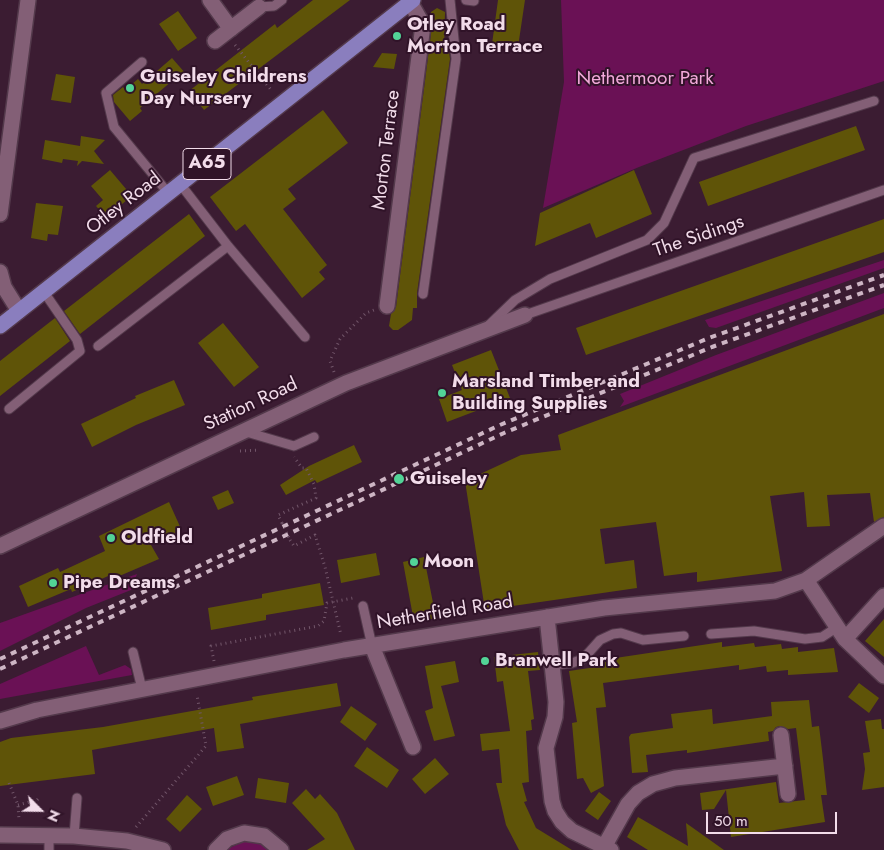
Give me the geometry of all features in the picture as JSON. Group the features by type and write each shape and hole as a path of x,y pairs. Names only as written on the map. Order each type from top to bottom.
{"main road":[{"name":"Otley Road","path":"0,326 412,1"}],"street":[{"path":"0,214 28,0"},
{"path":"210,0 231,29"},
{"name":"Morton Terrace","path":"387,306 423,26 412,1"},
{"path":"215,41 259,7"},
{"path":"0,272 4,286 19,311"},
{"name":"Station Road","path":"0,546 339,386 525,315"},
{"name":"Netherfield Road","path":"0,721 37,710 344,650 604,608 775,591 806,580 884,526"},
{"path":"806,580 840,634 884,676"},
{"path":"840,634 884,596"},
{"path":"547,617 556,711 546,748 555,811 562,822 572,831 608,848 628,804 638,793 653,784 675,778 785,766"},
{"path":"372,646 414,747"},
{"path":"781,735 788,794"},
{"path":"216,850 223,841 244,833 264,836 281,850"},
{"path":"0,835 49,843 74,836 127,841 163,850"}],"lane":[{"path":"259,7 274,6 282,0"},
{"path":"423,294 456,60 450,0"},
{"path":"142,62 106,93 114,127 228,246 305,337"},
{"path":"481,332 515,300 550,279 647,240 664,223 694,158 874,101"},
{"name":"The Sidings","path":"525,315 884,190"},
{"path":"98,346 228,246"},
{"path":"9,409 80,351 77,340 44,292"},
{"path":"243,431 294,446 314,437"},
{"path":"362,601 372,646"},
{"path":"711,634 754,631 806,639 840,634"},
{"path":"553,665 572,663 583,659 600,640 613,634 620,633 644,640 684,636"},
{"path":"133,652 142,689"},
{"path":"74,836 77,798"}],"path":[{"path":"231,29 230,40 282,104"},
{"path":"339,386 330,360 340,339 366,313 387,306"},
{"path":"219,442 237,451 264,450"},
{"path":"286,454 292,456 302,468 306,468 314,484 316,498 278,515 294,546 315,535 334,602 344,650"},
{"path":"216,675 211,646 318,626 324,622 327,603 362,601"},
{"path":"127,841 206,746 195,680"},
{"path":"9,783 18,805 38,800 40,797"}],"green space":[{"name":"Nethermoor Park","path":"561,0 884,0 884,81 746,126 639,167 543,208 564,82"},
{"path":"884,260 884,268 716,328 709,327 705,320"},
{"path":"884,293 884,308 620,407 624,401 620,394 716,355"},
{"path":"137,574 131,590 86,608 0,651 0,623"},
{"path":"86,646 99,675 125,665 131,669 132,675 0,699 0,684"},
{"path":"245,841 262,844 271,850 225,850"}],"building":[{"path":"313,0 350,0 204,110 189,91 275,24 277,28"},
{"path":"498,0 525,0 518,47 492,44"},
{"path":"437,8 445,12 444,52 449,52 450,59 417,293 417,308 413,308 412,320 398,330 393,330 389,326 391,314 396,307 432,26 430,18 431,12"},
{"path":"178,11 197,38 178,51 159,24"},
{"path":"382,53 397,54 394,69 373,67"},
{"path":"172,58 186,74 175,84 172,81 140,108 142,111 130,121 114,102 113,95 123,87 125,90 138,79 142,84"},
{"path":"56,74 75,77 71,103 51,100"},
{"path":"323,110 348,143 288,189 296,199 283,209 327,265 319,272 325,279 302,298 245,224 236,231 210,197"},
{"path":"856,126 865,150 708,206 699,182"},
{"path":"81,136 105,140 94,151 104,164 82,161 77,166 78,161 63,159 62,163 42,159 45,140 80,146"},
{"path":"110,170 132,196 106,217 96,206 103,200 91,186"},
{"path":"634,170 652,214 596,238 590,223 535,246 540,213"},
{"path":"36,203 63,206 58,235 48,234 47,241 31,238"},
{"path":"189,214 205,236 80,334 64,311"},
{"path":"884,219 884,252 586,355 576,328"},
{"path":"884,314 884,517 874,522 870,493 827,495 830,526 807,527 804,492 770,496 782,571 697,582 697,572 664,576 656,522 600,529 605,564 634,560 637,588 485,610 465,481 521,455 561,450 558,435"},
{"path":"55,318 70,341 0,396 0,361"},
{"path":"223,323 259,367 234,387 198,343"},
{"path":"491,350 510,398 447,422 439,399 462,390 452,365"},
{"path":"174,380 185,405 136,425 92,447 81,424 136,398 135,396"},
{"path":"354,445 362,462 317,483 315,480 286,495 280,485 309,466"},
{"path":"228,490 234,503 218,510 212,497"},
{"path":"169,502 182,531 151,545 159,559 117,577 115,573 72,592 71,589 28,607 19,586 58,568 60,572 105,551 99,536"},
{"path":"376,553 380,575 341,583 337,560"},
{"path":"424,557 436,618 414,622 403,562"},
{"path":"320,583 324,605 266,615 266,620 211,630 208,608 262,598 262,594"},
{"path":"884,619 884,657 865,641"},
{"path":"722,642 722,647 754,643 755,647 781,644 782,649 798,647 798,652 834,648 838,672 788,675 788,670 767,672 766,666 739,670 739,665 603,683 606,707 596,708 604,786 591,793 583,778 577,779 572,723 577,722 569,671 603,666 602,660"},
{"path":"538,652 540,670 528,671 534,719 531,720 532,730 526,731 529,782 522,783 527,801 524,802 536,828 572,850 519,850 506,825 496,783 502,783 499,749 482,751 480,734 510,731 503,681 497,682 494,657"},
{"path":"455,661 459,682 441,686 455,736 434,741 425,711 433,708 425,666"},
{"path":"337,683 341,706 240,724 244,748 217,752 214,728 92,750 95,774 0,786 0,742 11,738 103,727 253,700 252,697"},
{"path":"859,683 879,698 869,713 848,697"},
{"path":"809,700 812,727 819,726 827,795 821,795 825,822 731,837 726,790 714,809 702,810 700,793 776,782 779,803 805,800 796,728 776,727 773,731 768,732 769,741 687,753 687,750 646,755 648,772 632,773 629,737 631,734 673,728 671,714 712,709 713,724 772,716 771,702"},
{"path":"351,706 377,724 365,741 340,722"},
{"path":"881,719 882,729 884,729 884,787 862,790 865,769 863,753 870,752 865,721"},
{"path":"367,747 399,770 387,788 354,766"},
{"path":"435,758 449,774 425,794 412,779"},
{"path":"237,776 244,795 213,806 206,787"},
{"path":"258,778 289,783 286,803 255,798"},
{"path":"306,789 315,799 320,794 337,813 355,850 307,850 325,839 292,803"},
{"path":"599,792 611,801 598,820 585,811"},
{"path":"187,795 202,809 180,832 166,819"},
{"path":"638,817 688,846 686,823 724,850 648,850 627,837"}],"railway":[{"path":"0,659 500,425 709,338 884,275"},
{"path":"0,669 504,433 712,347 884,285"}],"place":[{"name":"Otley Road Morton Terrace","path":"397,36"},
{"name":"Guiseley Childrens Day Nursery","path":"130,88"},
{"name":"Marsland Timber and Building Supplies","path":"442,393"},
{"name":"Guiseley","path":"399,479"},
{"name":"Oldfield","path":"111,538"},
{"name":"Moon","path":"414,562"},
{"name":"Pipe Dreams","path":"53,583"},
{"name":"Branwell Park","path":"485,661"}]}
